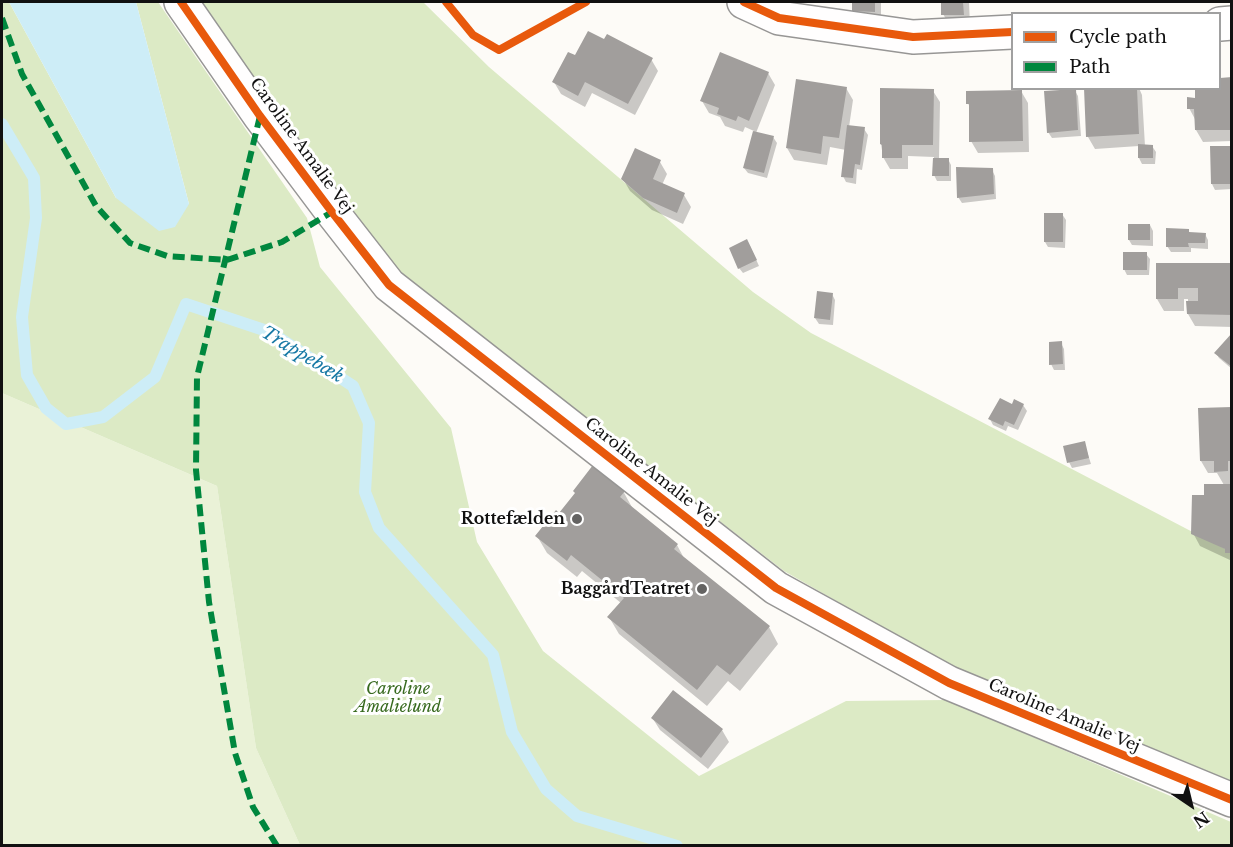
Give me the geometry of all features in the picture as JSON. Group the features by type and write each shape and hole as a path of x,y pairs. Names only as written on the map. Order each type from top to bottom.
{"street":[{"name":"Caroline Amalie Vej","path":"182,2 267,125 389,285 776,588 949,683 1232,800"},
{"path":"744,2 779,18 913,36 1011,32"}],"green space":[{"name":"Caroline Amalielund","path":"2,2 9,2 116,198 189,204 136,2 158,2 307,218 320,267 451,428 477,542 543,651 699,776 846,701 947,700 1231,822 1231,845 300,845 256,748 217,486 2,393"},
{"path":"199,2 423,2 489,67 753,292 811,333 1231,552 1231,784 955,669 784,571 388,264 264,101"},
{"path":"2,393 217,486 256,748 300,845 2,845"}],"water":[{"path":"9,2 136,2 189,204 175,227 159,231 116,198"}],"building":[{"path":"852,2 875,2 875,12 852,11"},
{"path":"941,2 963,2 964,15 941,15"},
{"path":"588,31 604,39 607,34 653,58 628,104 585,82 578,96 552,82 568,52 575,55"},
{"path":"720,52 769,72 749,121 738,116 736,121 717,114 719,108 700,101"},
{"path":"1232,77 1232,130 1195,130 1194,109 1187,109 1187,97 1195,98 1195,90 1221,90 1221,78"},
{"path":"796,79 847,87 839,138 823,136 821,154 786,148"},
{"path":"880,88 934,89 933,145 902,145 902,158 882,158"},
{"path":"1022,90 1023,141 969,142 969,104 966,104 966,91"},
{"path":"1076,90 1078,130 1047,133 1044,91"},
{"path":"1084,90 1137,90 1139,134 1086,137"},
{"path":"847,125 865,127 860,165 855,164 853,178 841,177"},
{"path":"753,131 774,136 764,173 743,168"},
{"path":"1138,144 1153,145 1153,158 1138,158"},
{"path":"1210,146 1232,146 1232,184 1211,184"},
{"path":"635,148 661,160 653,179 685,193 677,213 643,198 621,179"},
{"path":"933,158 949,158 949,176 932,176"},
{"path":"956,167 993,168 994,194 957,198"},
{"path":"1044,213 1063,213 1063,242 1044,242"},
{"path":"1128,224 1150,224 1150,240 1128,240"},
{"path":"1166,228 1189,229 1189,232 1206,233 1205,243 1188,243 1189,247 1166,247"},
{"path":"747,239 757,260 738,269 729,248"},
{"path":"1123,252 1147,252 1147,270 1123,270"},
{"path":"1156,263 1232,263 1232,315 1187,314 1186,301 1198,301 1198,288 1178,288 1178,299 1156,299"},
{"path":"817,291 833,293 830,320 814,318"},
{"path":"1232,333 1232,367 1214,353"},
{"path":"1062,341 1063,364 1049,365 1049,342"},
{"path":"1000,398 1012,404 1014,399 1024,404 1014,425 1005,421 1003,426 988,419"},
{"path":"1232,407 1232,461 1228,461 1228,471 1214,472 1214,461 1200,461 1198,408"},
{"path":"1085,441 1089,458 1067,463 1063,446"},
{"path":"593,465 625,491 620,497 678,544 674,549 770,626 730,675 717,665 697,690 607,617 624,598 571,555 567,561 535,536 556,510 559,513"},
{"path":"1204,484 1232,484 1232,553 1225,553 1225,549 1191,534 1192,495 1204,495"},
{"path":"673,690 723,729 701,758 651,718"}],"waterway":[{"name":"Trappebæk","path":"2,124 34,178 36,218 22,317 27,375 46,408 66,424 103,417 155,377 186,304 270,332 353,386 369,423 365,492 379,528 493,655 512,732 546,789 577,816 677,846"}],"marked path":[{"path":"2,18 22,74 96,206 130,243 167,256 227,260 282,242 332,212"},
{"path":"260,116 197,377 196,470 209,602 235,753 253,807 277,846"}],"cycle path":[{"path":"181,2 260,116 389,285 776,588 949,683 1232,800"},
{"path":"446,2 473,35 499,50 586,2"},
{"path":"744,2 779,18 913,37 1011,32"}],"place":[{"name":"Rottefælden","path":"577,519"},
{"name":"BaggårdTeatret","path":"702,589"}]}
